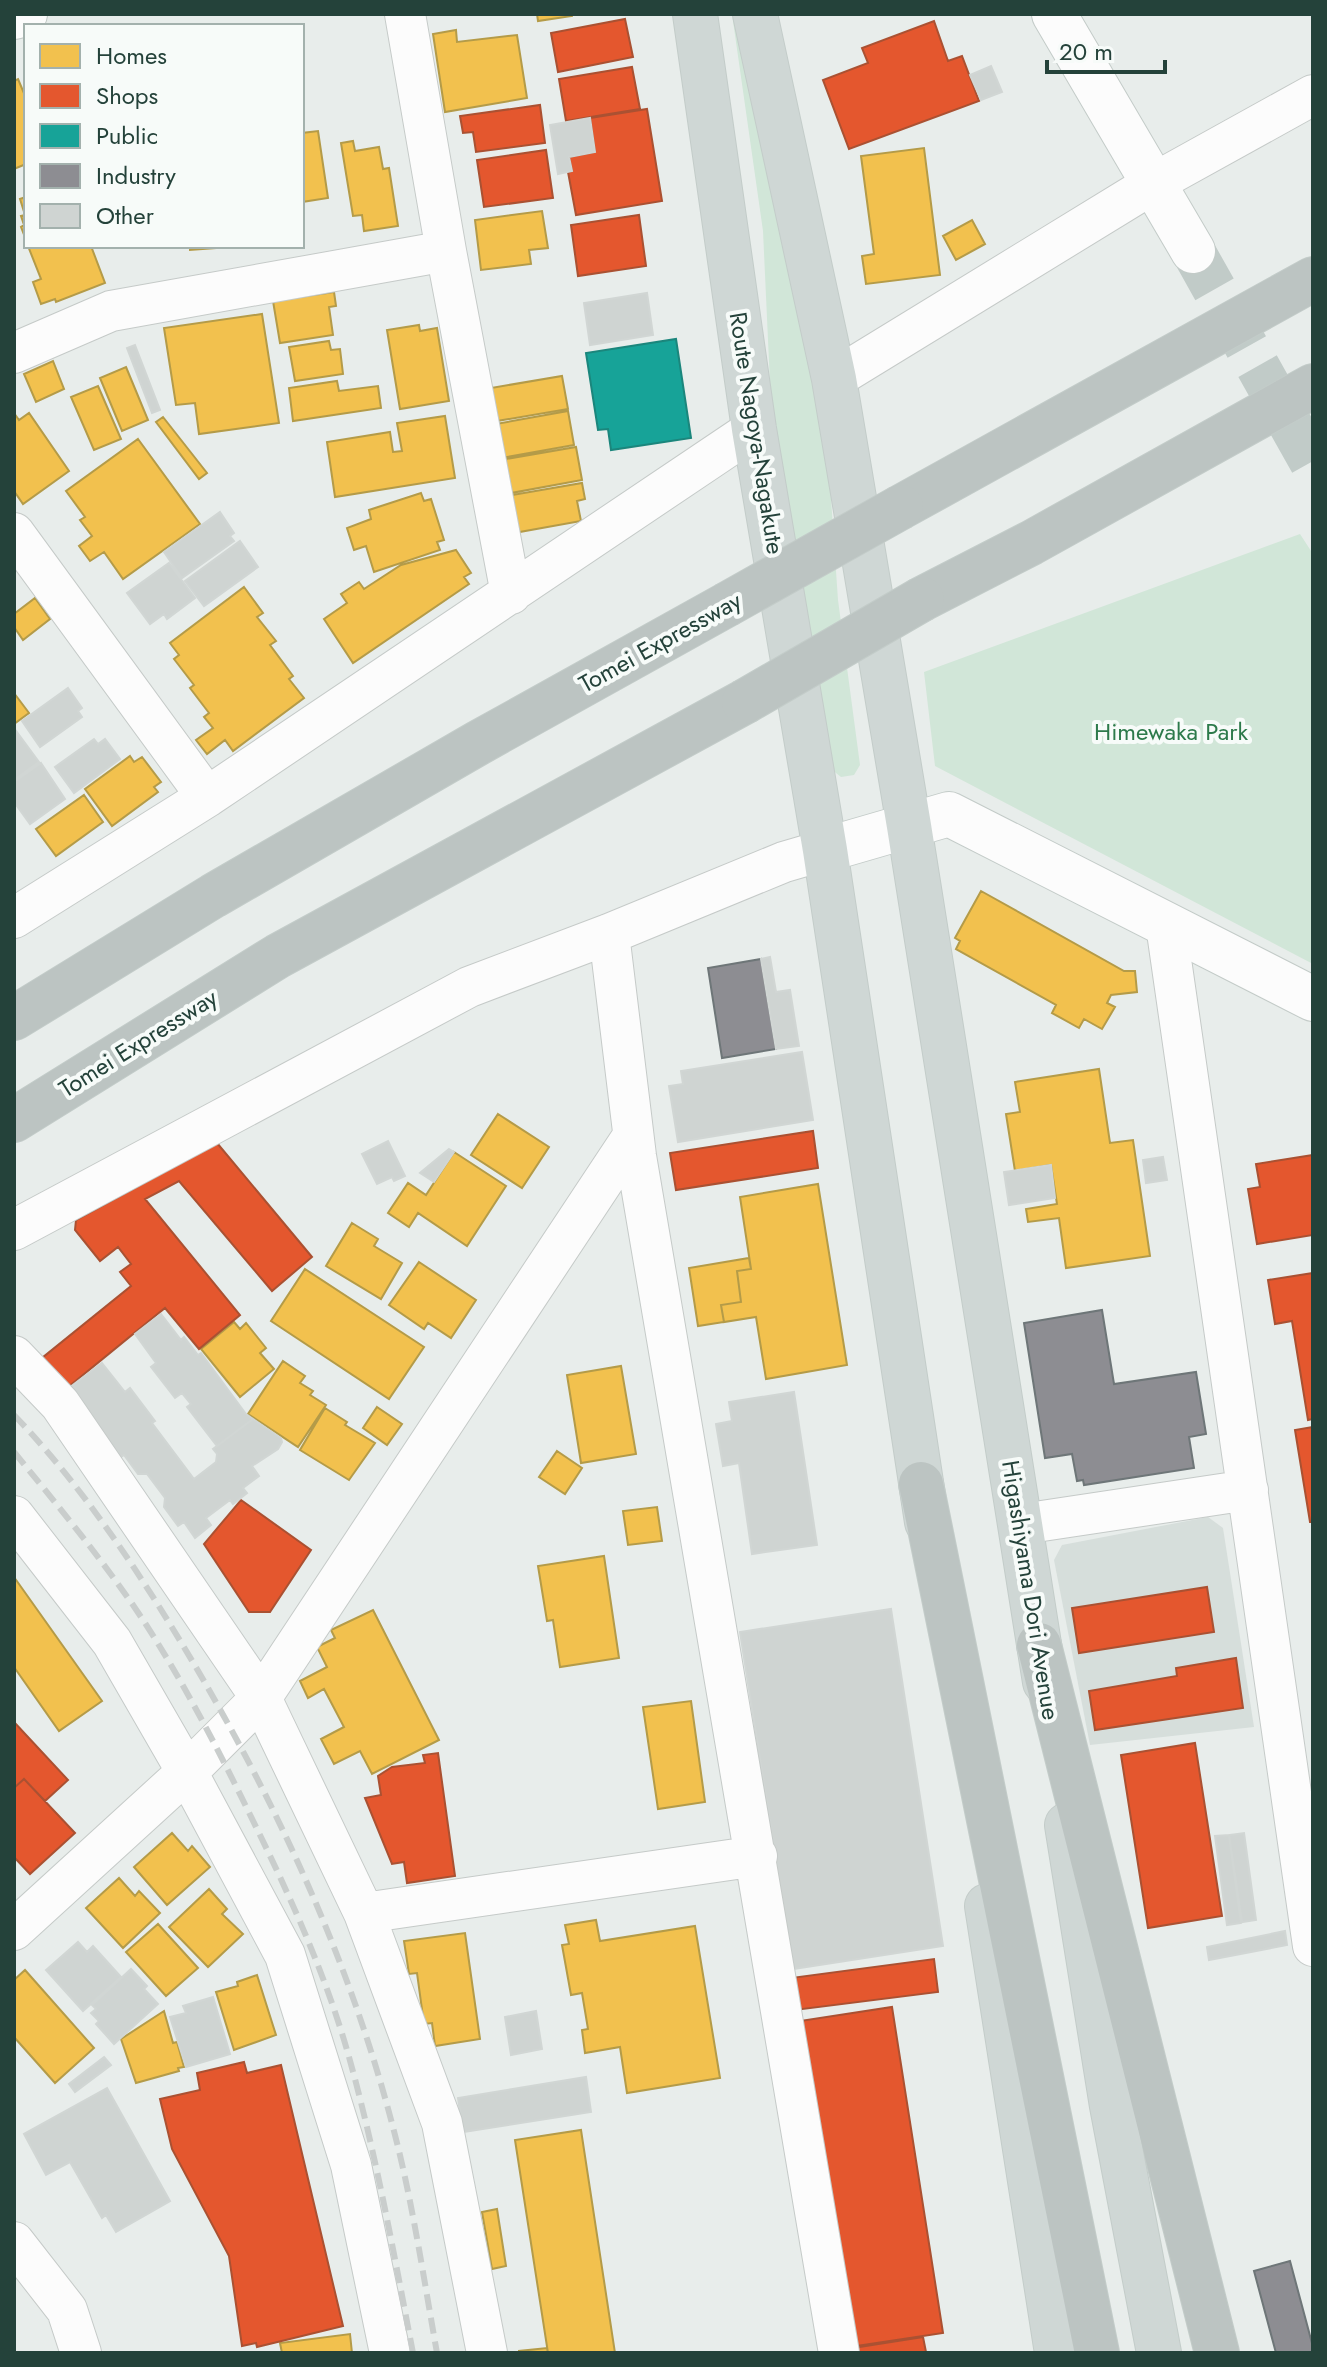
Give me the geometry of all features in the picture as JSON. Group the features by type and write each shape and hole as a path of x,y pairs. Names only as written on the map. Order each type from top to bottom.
{"highway":[{"name":"Tomei Expressway","path":"14,1018 213,896 478,743 1313,279"},
{"name":"Tomei Expressway","path":"14,1120 278,956 1313,386"},
{"path":"1031,543 1313,421"},
{"path":"921,1484 1097,2353"},
{"path":"1039,1645 1217,2352"}],"main road":[{"name":"Route Nagoya-Nagakute","path":"695,14 754,429 825,850"},
{"path":"755,14 834,379 909,826"},
{"name":"Higashiyama Dori Avenue","path":"909,826 1112,2106 1159,2353"},
{"path":"825,850 1057,2353"}],"street":[{"path":"14,17 25,14"},
{"path":"405,14 511,594"},
{"path":"1054,14 1193,251"},
{"path":"834,379 1154,183 1313,95"},
{"path":"14,353 111,311 446,251"},
{"path":"14,918 207,797 754,429"},
{"path":"14,533 207,797"},
{"path":"14,1230 469,987 784,862 949,814 1313,999"},
{"path":"1166,925 1313,1946"},
{"path":"609,934 633,1136 839,2353"},
{"path":"14,1930 187,1772 261,1698 633,1136"},
{"path":"14,1356 60,1404 261,1698 364,1913 442,2123 487,2353"},
{"path":"1022,1524 1248,1490"},
{"path":"14,1516 112,1642 187,1772 285,1955 351,2165 390,2353"},
{"path":"364,1913 757,1856"},
{"path":"14,2242 67,2310 81,2353"}],"shaded area":[{"path":"1208,1517 1223,1528 1254,1727 1090,1745 1054,1560 1062,1545"}],"green space":[{"path":"732,14 741,14 825,411 838,600 860,765 854,775 841,777 831,769 771,405 763,231"},
{"name":"Himewaka Park","path":"1300,534 1313,554 1313,964 935,766 924,672"}],"building: Homes":[{"path":"537,14 572,14 572,16 538,21"},
{"path":"456,30 457,42 517,35 527,98 445,112 433,34"},
{"path":"18,79 24,93 24,165 14,169 14,81"},
{"path":"318,131 328,198 304,202 304,133"},
{"path":"353,141 355,151 379,147 383,169 389,168 398,226 364,231 362,215 353,216 341,143"},
{"path":"924,148 940,275 866,284 862,256 874,254 861,156"},
{"path":"542,211 548,248 529,250 531,264 481,270 475,220"},
{"path":"972,220 985,244 956,260 943,236"},
{"path":"29,248 92,248 105,283 56,302 55,299 41,304 33,282 41,279"},
{"path":"334,292 336,306 329,307 333,335 280,343 273,301"},
{"path":"262,314 279,423 199,434 195,403 176,405 164,328"},
{"path":"419,325 420,331 437,328 449,401 400,409 387,330"},
{"path":"329,341 331,350 340,349 343,374 295,381 289,347"},
{"path":"53,361 64,389 36,402 24,374"},
{"path":"126,367 148,420 122,431 100,378"},
{"path":"562,376 568,409 497,421 491,388"},
{"path":"337,381 339,391 378,386 381,408 293,421 289,388"},
{"path":"98,386 121,439 94,450 71,397"},
{"path":"568,411 574,445 501,458 496,424"},
{"path":"14,413 19,420 29,413 69,471 23,504 14,491"},
{"path":"445,416 455,478 335,497 327,442 390,432 393,452 402,451 397,423"},
{"path":"163,417 207,473 199,479 156,422"},
{"path":"138,439 200,524 123,579 104,552 90,561 79,546 92,536 80,520 85,517 66,491"},
{"path":"576,447 582,480 506,494 500,460"},
{"path":"582,483 585,499 577,501 581,521 514,533 507,496"},
{"path":"421,493 424,501 431,499 444,540 437,542 440,550 374,572 366,546 354,550 347,528 371,519 369,510"},
{"path":"456,550 471,573 464,577 469,584 353,663 324,619 347,603 341,594 359,582 364,589 401,565"},
{"path":"244,587 263,613 257,617 276,641 270,645 293,676 289,679 304,698 233,751 225,740 207,754 196,740 213,728 204,717 209,713 190,688 194,685 174,659 179,655 170,643"},
{"path":"35,598 50,619 23,640 14,627 14,614"},
{"path":"14,693 29,713 14,724"},
{"path":"130,756 134,762 142,757 161,782 154,787 158,792 112,826 85,789"},
{"path":"84,795 103,822 56,856 36,829"},
{"path":"981,891 1124,971 1135,971 1137,992 1111,995 1107,1003 1115,1007 1102,1029 1084,1019 1079,1028 1052,1013 1056,1005 956,949 960,941 955,938"},
{"path":"1099,1069 1110,1143 1133,1140 1150,1256 1066,1268 1059,1218 1028,1222 1026,1209 1057,1204 1051,1165 1015,1171 1006,1114 1020,1112 1015,1082"},
{"path":"498,1114 549,1147 522,1188 471,1155"},
{"path":"454,1152 506,1186 467,1246 418,1213 409,1227 388,1213 408,1183 426,1195"},
{"path":"818,1184 847,1365 766,1379 756,1317 724,1322 721,1305 741,1302 737,1271 751,1269 740,1197"},
{"path":"352,1223 378,1239 374,1246 402,1263 381,1299 326,1266"},
{"path":"749,1258 751,1269 737,1271 741,1302 721,1305 724,1322 698,1326 689,1268"},
{"path":"419,1262 476,1300 451,1338 428,1323 424,1329 389,1305"},
{"path":"305,1269 424,1347 389,1399 271,1321"},
{"path":"234,1322 240,1329 246,1323 266,1348 260,1353 274,1369 240,1397 201,1349"},
{"path":"283,1361 305,1376 300,1383 313,1391 310,1395 326,1405 298,1447 248,1414"},
{"path":"621,1366 636,1454 581,1463 567,1375"},
{"path":"377,1407 402,1424 387,1445 363,1428"},
{"path":"325,1408 347,1422 345,1425 375,1443 349,1480 300,1450"},
{"path":"557,1451 582,1468 565,1494 539,1477"},
{"path":"657,1507 662,1541 628,1545 623,1511"},
{"path":"604,1556 619,1658 560,1667 553,1620 547,1621 538,1566"},
{"path":"14,1577 102,1701 59,1731 14,1667"},
{"path":"373,1610 439,1740 372,1774 360,1751 334,1764 321,1739 344,1727 324,1689 308,1698 300,1681 327,1667 317,1647 335,1638 331,1630"},
{"path":"691,1701 705,1802 658,1809 643,1707"},
{"path":"172,1833 188,1851 192,1846 210,1867 167,1905 134,1867"},
{"path":"119,1878 135,1896 139,1891 160,1913 123,1948 86,1908"},
{"path":"209,1889 227,1909 222,1914 243,1934 208,1967 169,1927"},
{"path":"596,1920 600,1941 695,1926 720,2078 627,2093 620,2047 585,2053 582,2030 588,2029 582,1993 571,1995 562,1945 569,1944 565,1925"},
{"path":"158,1924 198,1968 166,1996 126,1952"},
{"path":"465,1933 480,2039 435,2046 432,2023 424,2024 417,1973 409,1974 404,1941"},
{"path":"25,1970 94,2048 55,2083 14,2037 14,1980"},
{"path":"257,1975 276,2035 234,2050 216,1992 238,1986 237,1982"},
{"path":"164,2011 184,2067 136,2083 121,2039"},
{"path":"581,2130 615,2353 548,2353 515,2140"},
{"path":"497,2209 506,2266 492,2269 482,2212"},
{"path":"350,2334 352,2353 282,2353 280,2343"},
{"path":"547,2348 548,2353 519,2353 519,2351"}],"building: Shops":[{"path":"625,19 633,57 558,72 551,33"},
{"path":"934,21 948,61 962,56 979,101 849,149 823,80 868,63 862,48"},
{"path":"632,67 640,109 566,121 559,79"},
{"path":"540,105 545,143 476,152 473,132 463,133 460,116"},
{"path":"647,109 662,201 576,215 568,172 572,171 569,157 595,152 590,118"},
{"path":"546,150 553,198 484,207 477,160"},
{"path":"639,215 646,266 578,276 571,225"},
{"path":"813,1131 818,1168 676,1190 670,1153"},
{"path":"217,1143 312,1257 272,1291 179,1181 145,1199 240,1315 199,1349 165,1308 67,1388 42,1358 131,1286 120,1272 131,1264 118,1247 100,1261 75,1230 76,1220"},
{"path":"1313,1155 1313,1235 1257,1244 1248,1189 1260,1187 1256,1164"},
{"path":"1313,1273 1313,1419 1308,1420 1292,1321 1275,1324 1268,1280"},
{"path":"1313,1427 1313,1522 1310,1522 1295,1430"},
{"path":"241,1500 311,1550 270,1612 249,1612 204,1544"},
{"path":"1207,1587 1214,1632 1079,1653 1072,1608"},
{"path":"1236,1658 1243,1708 1095,1730 1089,1691 1177,1676 1176,1668"},
{"path":"14,1722 68,1780 45,1801 24,1779 14,1788"},
{"path":"1195,1743 1222,1916 1148,1928 1121,1755"},
{"path":"438,1753 455,1876 407,1883 404,1862 392,1864 365,1798 381,1795 378,1776 392,1767 425,1763 423,1755"},
{"path":"24,1779 75,1833 30,1874 14,1857 14,1788"},
{"path":"934,1959 938,1992 795,2010 791,1978"},
{"path":"892,2007 943,2333 850,2347 800,2021"},
{"path":"244,2062 247,2073 281,2065 343,2326 257,2347 256,2343 242,2346 229,2256 172,2149 160,2099 200,2090 197,2073"},
{"path":"923,2337 926,2352 853,2353 853,2348"}],"building: Public":[{"path":"676,339 691,438 611,450 608,429 598,430 586,353"}],"building: Industry":[{"path":"761,959 776,1049 722,1058 708,968"},
{"path":"1102,1310 1114,1384 1196,1372 1206,1434 1189,1437 1194,1468 1084,1485 1083,1480 1077,1481 1072,1454 1045,1458 1024,1323"},
{"path":"1290,2261 1313,2353 1276,2353 1254,2271"}],"building: Other":[{"path":"991,66 1002,92 981,100 970,75"},
{"path":"590,118 595,152 569,157 572,171 558,174 550,125"},
{"path":"647,293 653,335 590,345 584,303"},
{"path":"135,345 160,410 152,413 127,348"},
{"path":"220,512 234,533 230,536 234,541 182,578 164,552"},
{"path":"240,541 258,567 204,606 185,581"},
{"path":"169,563 195,598 167,619 164,614 150,624 127,593"},
{"path":"68,688 82,708 78,711 82,717 40,747 22,721"},
{"path":"14,728 39,762 14,780"},
{"path":"94,739 98,744 105,739 120,759 74,793 55,767"},
{"path":"41,763 65,799 30,824 14,802 14,782"},
{"path":"770,957 776,992 790,990 799,1046 776,1049 761,959"},
{"path":"802,1052 813,1120 678,1142 669,1086 683,1084 681,1071"},
{"path":"388,1141 405,1176 394,1181 392,1177 377,1184 362,1154"},
{"path":"449,1149 454,1152 434,1182 420,1173"},
{"path":"1163,1157 1167,1180 1146,1183 1143,1160"},
{"path":"1051,1165 1055,1198 1009,1205 1004,1172"},
{"path":"161,1314 181,1340 184,1337 198,1355 201,1353 246,1414 253,1419 217,1446 187,1407 191,1404 182,1393 175,1398 151,1367 156,1363 135,1334"},
{"path":"102,1363 125,1392 130,1388 194,1479 216,1462 217,1454 213,1449 253,1419 281,1438 278,1449 252,1466 259,1476 243,1488 247,1493 233,1504 230,1500 206,1518 211,1525 195,1538 184,1522 178,1526 164,1507 165,1498 147,1474 138,1474 124,1455 121,1457 69,1388"},
{"path":"794,1392 817,1545 752,1554 739,1463 723,1466 716,1424 732,1421 729,1402"},
{"path":"891,1609 943,1946 793,1969 740,1632"},
{"path":"1244,1833 1256,1920 1242,1922 1229,1835"},
{"path":"1229,1835 1241,1923 1227,1925 1215,1836"},
{"path":"1285,1931 1287,1945 1209,1960 1207,1947"},
{"path":"78,1942 87,1952 93,1946 121,1977 83,2011 46,1970"},
{"path":"131,1969 158,2004 114,2044 96,2024 99,2021 91,2013 96,2009 92,2005"},
{"path":"213,1997 230,2054 186,2067 170,2017 186,2013 183,2006"},
{"path":"536,2011 542,2049 511,2055 505,2017"},
{"path":"104,2057 111,2065 75,2092 69,2084"},
{"path":"586,2077 591,2112 463,2132 458,2098"},
{"path":"107,2088 170,2201 116,2232 106,2215 102,2218 70,2162 46,2175 24,2134"}],"tunnel":[{"path":"1193,251 1313,465"}],"railway":[{"path":"14,1415 88,1503 154,1598 227,1722 287,1840 339,1961 382,2087 410,2201 437,2353"},
{"path":"14,1452 105,1566 168,1660 230,1775 297,1915 331,1999 359,2094 413,2353"}]}
